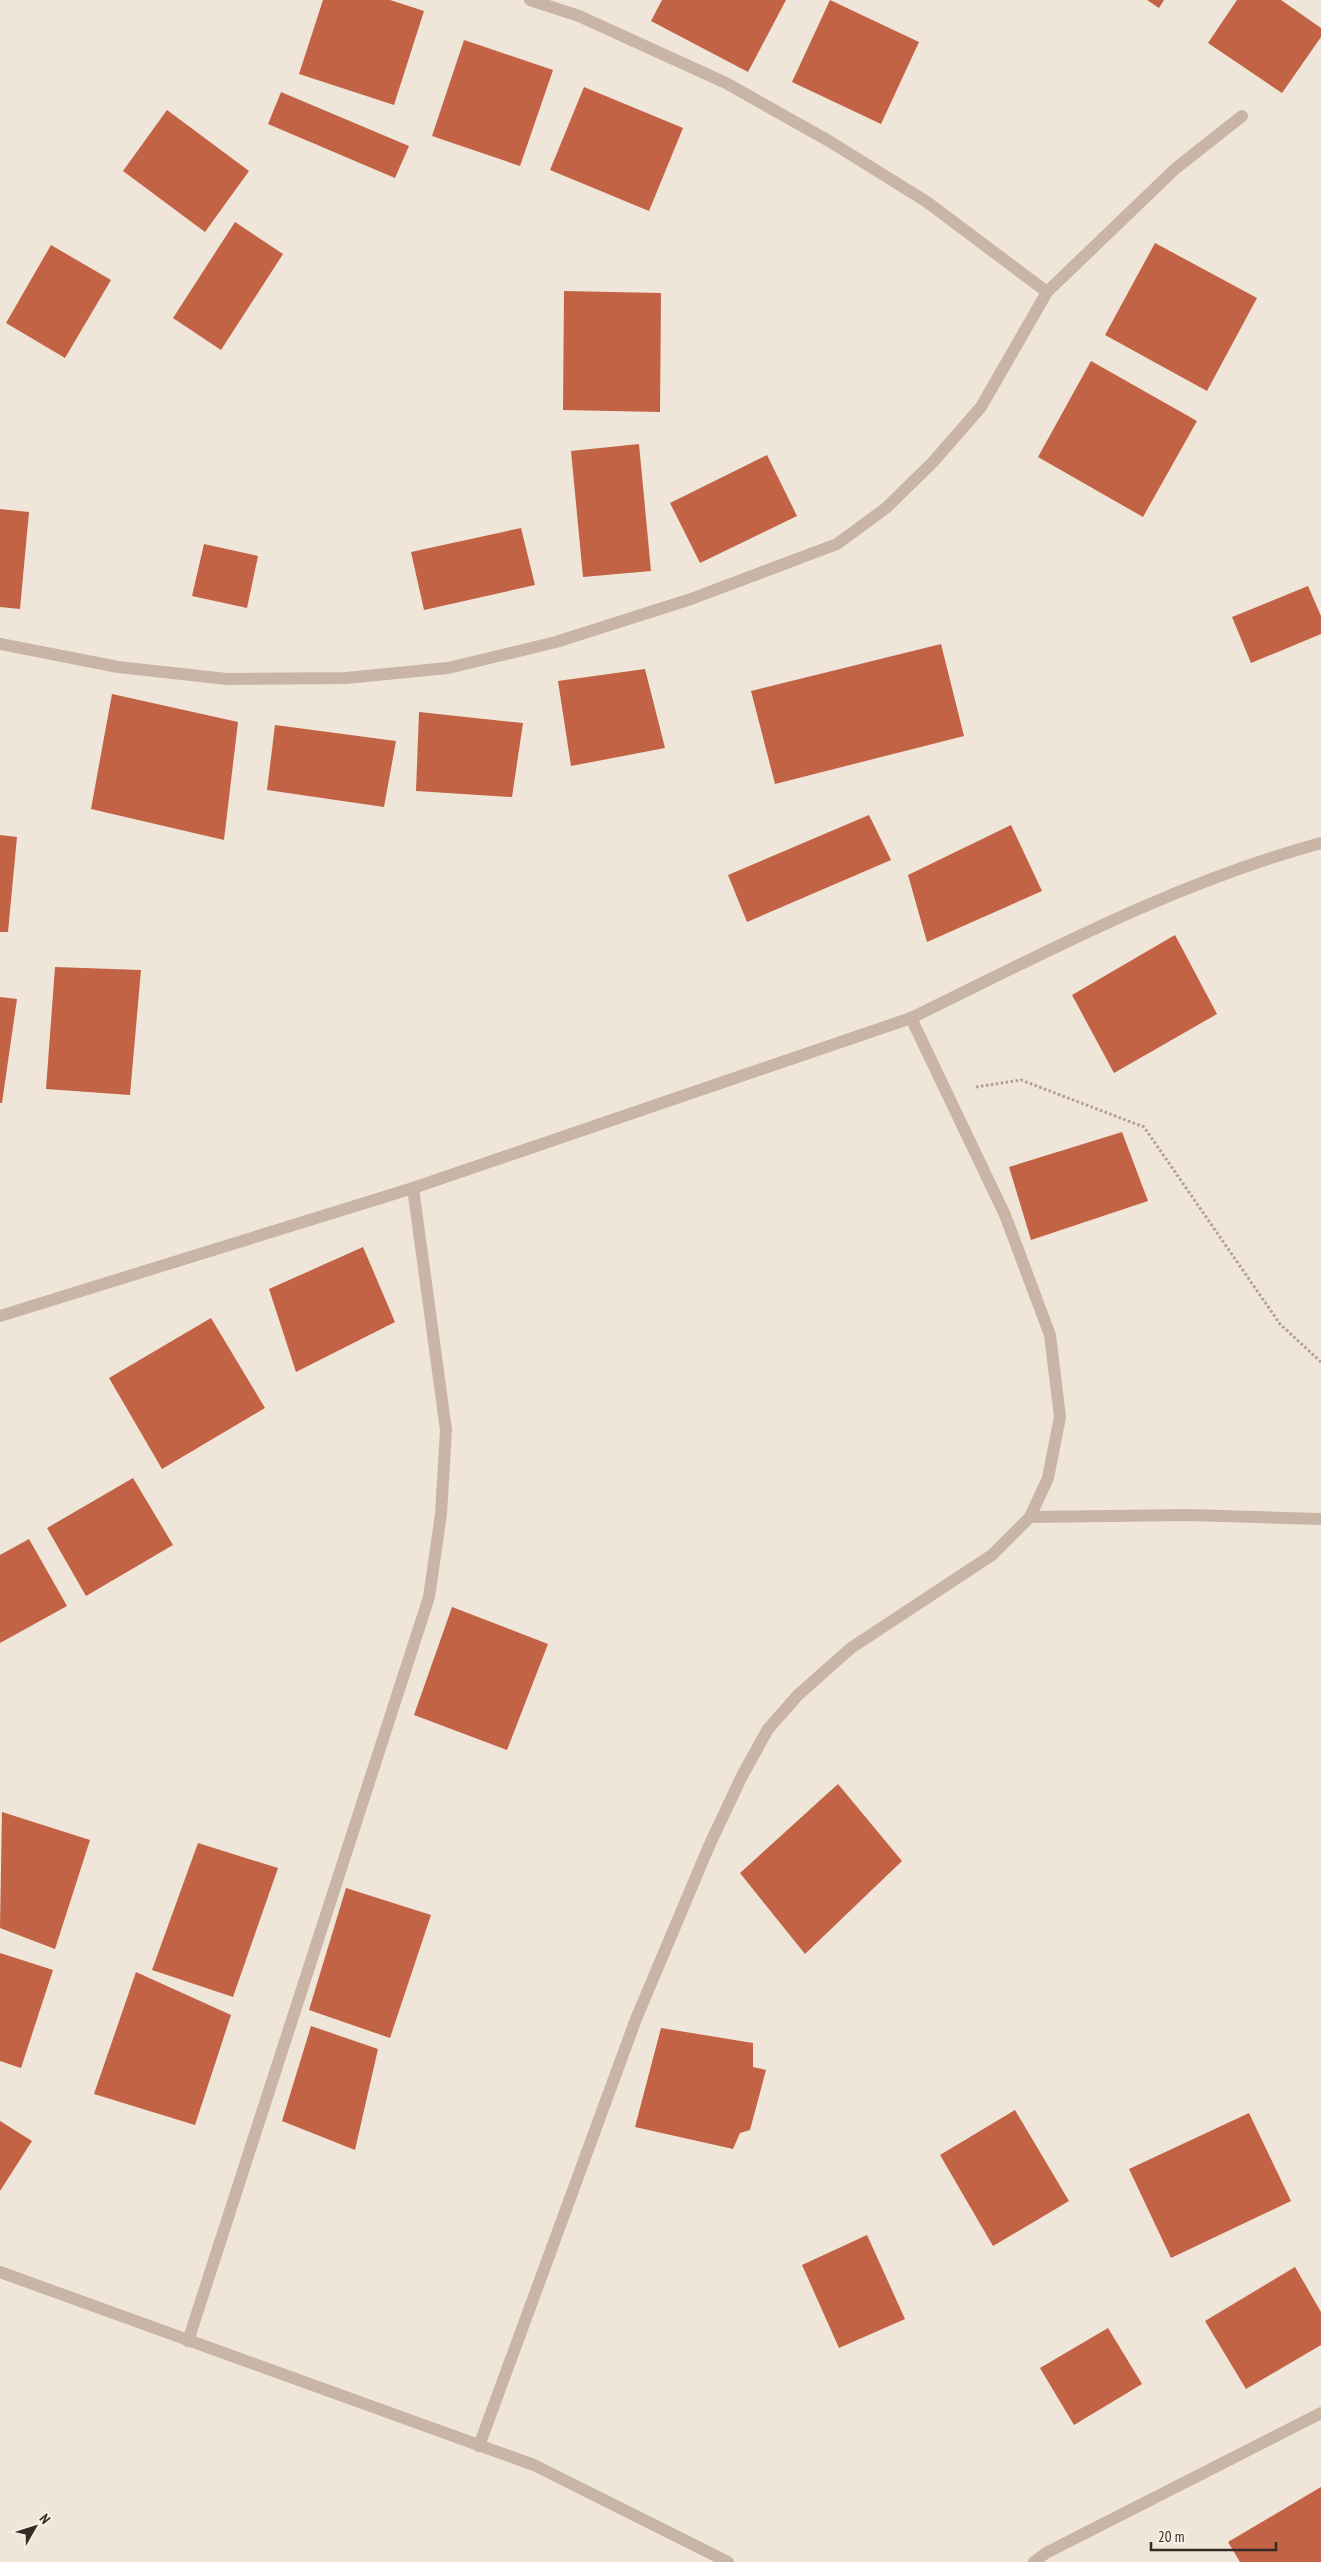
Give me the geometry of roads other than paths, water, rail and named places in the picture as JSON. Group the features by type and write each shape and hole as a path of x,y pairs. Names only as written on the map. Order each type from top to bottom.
{"street":[{"path":"530,0 579,16 726,83 829,141 927,202 1047,292"},
{"path":"0,644 118,667 227,679 346,678 448,668 556,642 691,599 837,544 886,508 933,462 981,407 1047,292 1175,170 1242,116"},
{"path":"0,1316 413,1188 911,1018 1134,910 1283,854 1321,843"},
{"path":"479,2446 636,2019 709,1846 742,1776 768,1729 798,1696 851,1648 992,1556 1030,1516 1048,1478 1060,1417 1050,1335 1005,1215 911,1018"},
{"path":"188,2342 429,1597 441,1514 446,1430 413,1188"},
{"path":"1030,1516 1188,1515 1319,1519"},
{"path":"0,2272 188,2342 534,2465 728,2562"},
{"path":"1034,2562 1046,2553 1321,2413"}]}
